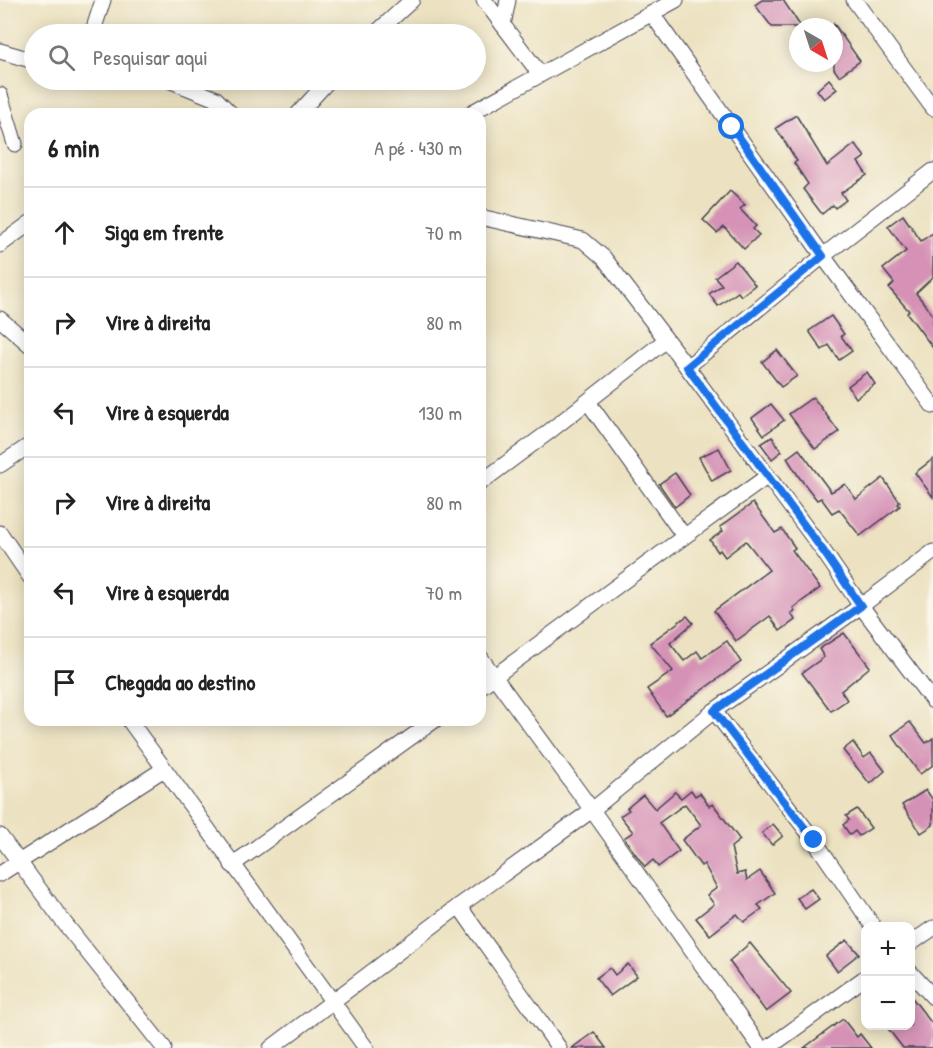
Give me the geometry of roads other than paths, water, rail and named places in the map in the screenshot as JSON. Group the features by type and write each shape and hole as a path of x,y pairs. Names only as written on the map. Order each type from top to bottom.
{"street":[{"path":"95,24 103,0"},
{"path":"386,24 412,0"},
{"path":"484,0 540,74"},
{"path":"503,25 508,0"},
{"path":"480,108 676,0"},
{"path":"854,0 933,108"},
{"path":"652,14 823,256 933,406"},
{"path":"0,51 24,58"},
{"path":"194,90 216,99 225,108"},
{"path":"303,108 320,90"},
{"path":"0,95 15,144"},
{"path":"687,367 823,256 933,171"},
{"path":"486,218 583,240 604,258 933,701"},
{"path":"0,245 24,227"},
{"path":"0,319 24,340"},
{"path":"486,478 666,340"},
{"path":"588,402 684,536"},
{"path":"0,465 24,449"},
{"path":"486,683 768,476"},
{"path":"0,533 24,568"},
{"path":"271,1048 459,906 592,810 714,711 933,552"},
{"path":"486,665 761,1048"},
{"path":"714,711 814,840 870,922"},
{"path":"133,726 366,1048"},
{"path":"232,865 427,726"},
{"path":"0,874 164,769"},
{"path":"0,836 62,920 164,1048"},
{"path":"459,906 559,1048"},
{"path":"915,941 933,928"},
{"path":"914,976 933,997"},
{"path":"768,1048 861,981"}]}
